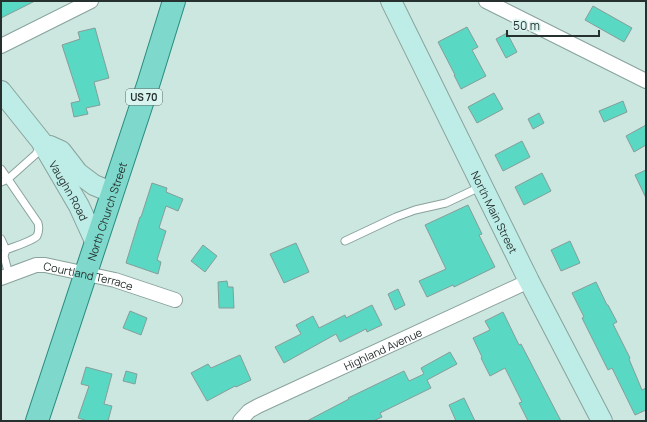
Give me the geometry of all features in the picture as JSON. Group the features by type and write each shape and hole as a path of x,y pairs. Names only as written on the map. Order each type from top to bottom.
{"main road":[{"name":"North Church Street","path":"37,421 95,241 149,82 174,1"}],"street":[{"path":"1,46 75,4 91,1"},
{"name":"North Main Street","path":"391,1 529,281 602,421"},
{"path":"486,1 646,82"},
{"name":"Vaughn Road","path":"1,91 41,141 72,193 95,241"},
{"name":"Vaughn Road","path":"41,141 61,151 78,173 94,185 112,192"},
{"name":"Courtland Terrace","path":"5,276 36,265 45,265 115,280 175,300"},
{"name":"Highland Avenue","path":"240,421 249,411 258,406 529,281"}],"lane":[{"path":"4,180 36,154 41,141"},
{"path":"1,169 4,180 38,223 39,228 37,236 6,250"},
{"path":"345,240 396,217 415,210 446,203 482,186"},
{"path":"1,239 6,250 4,256 5,276"}],"building":[{"path":"1,1 35,1 1,18"},
{"path":"593,6 632,28 624,42 585,20"},
{"path":"467,27 478,47 472,50 486,76 461,89 438,42"},
{"path":"95,28 109,78 94,82 100,105 86,108 88,114 74,117 71,103 80,101 62,45 80,39 78,32"},
{"path":"507,33 517,52 506,58 496,39"},
{"path":"494,93 503,109 477,123 468,107"},
{"path":"623,101 627,112 604,122 599,111"},
{"path":"539,113 544,123 533,129 528,119"},
{"path":"646,125 646,145 634,152 626,136"},
{"path":"522,141 530,157 503,171 495,155"},
{"path":"646,170 646,198 635,175"},
{"path":"542,173 551,191 524,205 515,187"},
{"path":"152,183 167,188 166,192 183,199 178,211 166,206 159,228 166,231 157,260 161,262 158,274 126,263"},
{"path":"468,205 482,234 479,235 495,267 454,287 453,285 427,297 419,281 446,269 425,225"},
{"path":"570,241 580,263 561,271 551,250"},
{"path":"296,243 309,272 284,283 270,254"},
{"path":"203,245 217,256 205,272 191,261"},
{"path":"227,281 228,287 233,287 234,308 219,308 218,282"},
{"path":"596,282 617,322 613,324 630,358 629,359 642,390 646,388 646,410 635,415 612,368 608,370 582,318 584,317 572,293"},
{"path":"398,289 405,305 395,310 388,294"},
{"path":"372,305 382,325 367,332 366,329 340,342 336,334 284,363 275,347 301,334 296,325 313,316 319,328 345,315 346,318"},
{"path":"130,311 147,318 141,335 123,328"},
{"path":"503,312 519,345 521,344 561,421 528,421 519,403 522,402 505,368 490,376 473,338 490,330 485,321"},
{"path":"450,352 457,364 427,380 431,388 380,413 382,417 373,421 307,421 349,399 348,398 404,371 409,381 424,374 421,368"},
{"path":"240,355 251,380 236,387 235,386 207,401 191,373 208,364 211,368"},
{"path":"86,367 112,374 104,404 112,406 108,421 88,421 78,418 89,386 81,384"},
{"path":"126,371 137,374 135,384 123,381"},
{"path":"464,398 475,421 456,421 449,405"}]}
